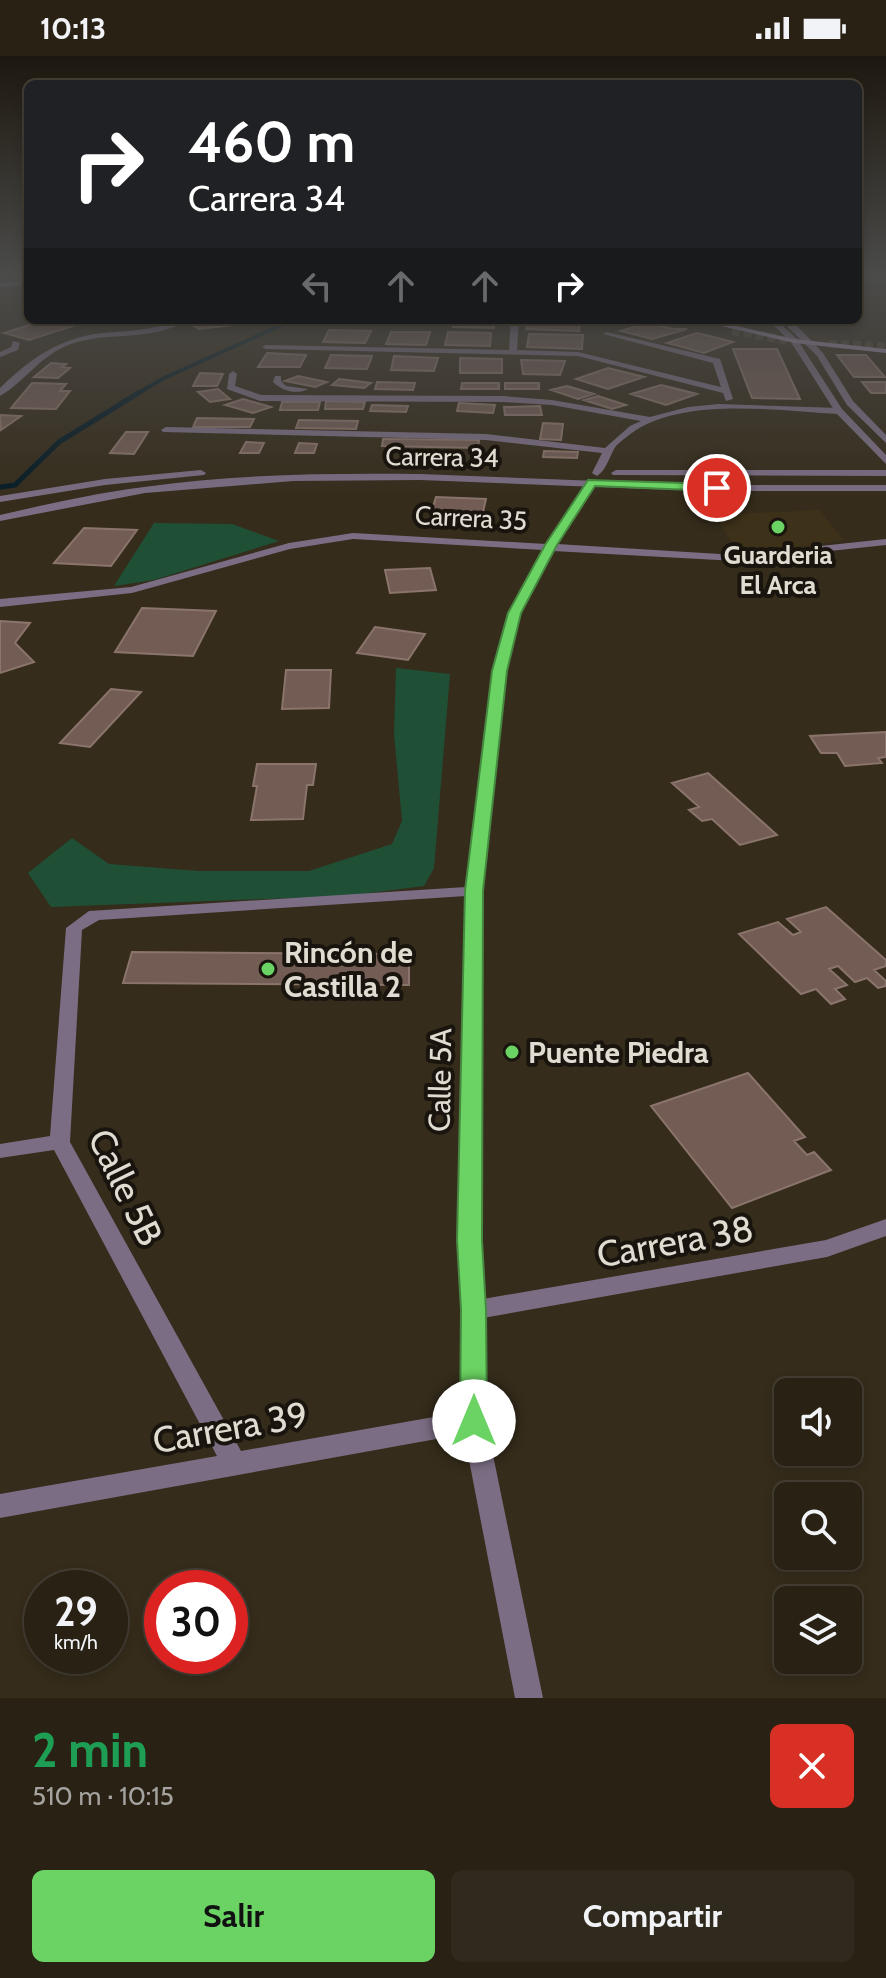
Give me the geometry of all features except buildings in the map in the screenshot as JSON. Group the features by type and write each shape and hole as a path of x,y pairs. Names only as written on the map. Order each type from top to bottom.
{"street":[{"path":"0,393 50,350"},
{"path":"396,350 578,354 725,391"},
{"path":"671,350 717,361 733,408"},
{"path":"800,350 839,411 886,461"},
{"path":"815,350 850,403 886,440"},
{"path":"233,374 230,387 260,398 542,401 569,404 613,417 647,419 687,409 839,411"},
{"path":"278,378 277,382 284,388 364,392 385,397"},
{"name":"Calle 5A","path":"529,1698 474,1421 474,1310 470,1240 474,891 500,671 515,613 551,545 609,451 647,419"},
{"path":"166,430 486,437 609,451"},
{"name":"Carrera 34","path":"0,499 141,478 271,470 595,478 626,484 674,487 886,488"},
{"name":"Carrera 34","path":"0,518 104,496 244,480 886,473"},
{"path":"626,484 657,494 703,498 886,499"},
{"name":"Carrera 35","path":"0,603 132,590 318,540 353,536 736,558 886,542"},
{"name":"Calle 5B","path":"234,1462 60,1142 74,928 95,915 474,891"},
{"path":"0,1151 60,1142"},
{"name":"Carrera 38","path":"474,1310 827,1248 886,1227"},
{"name":"Carrera 39","path":"0,1506 474,1421"}],"shaded area":[{"name":"Guarderia El Arca","path":"819,510 844,540 738,552 714,515"}],"green space":[{"path":"154,523 232,524 279,541 154,580 114,586"},
{"path":"396,668 450,674 434,868 424,886 346,896 51,907 28,873 72,838 109,864 199,871 309,871 392,844 402,821 394,734"}],"waterway":[{"path":"137,394 162,379 227,350"},
{"path":"0,487 15,485 59,442 140,392"}],"place":[{"name":"Guarderia El Arca","path":"778,527"},
{"name":"Rincón de Castilla 2","path":"268,969"},
{"name":"Puente Piedra","path":"512,1052"}],"route":[{"path":"474,1421 474,1310 470,1240 474,891 500,671 515,613 551,545 592,482 717,488"}]}
